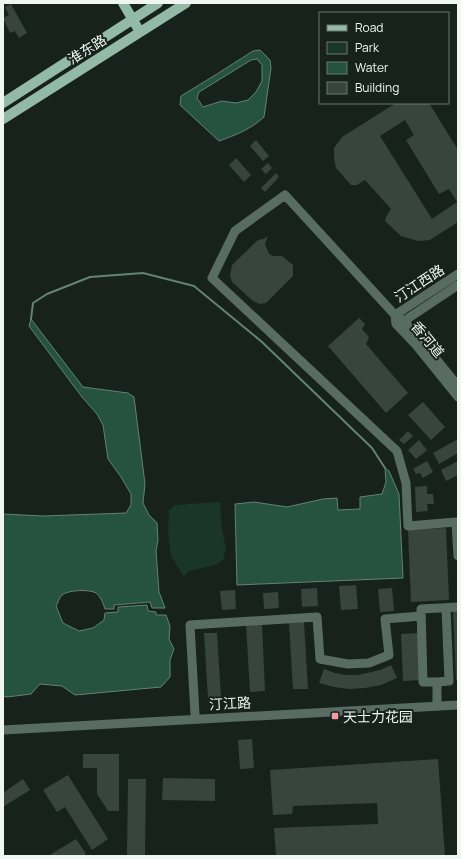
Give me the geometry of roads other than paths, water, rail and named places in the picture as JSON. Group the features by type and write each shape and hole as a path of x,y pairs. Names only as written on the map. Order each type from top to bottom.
{"main road":[{"path":"123,3 140,32"},
{"name":"淮东路","path":"3,103 158,3"},
{"name":"淮东路","path":"3,119 186,3"}],"street":[{"path":"398,320 284,195 235,232 212,278 397,451 406,483 408,526 456,522 458,556"},
{"name":"汀江西路","path":"398,320 458,274"},
{"name":"汀江西路","path":"398,320 458,285"},
{"name":"香河道","path":"398,320 423,343 458,386"},
{"name":"香河道","path":"398,320 458,397"},
{"path":"446,608 448,681 423,682 421,609 458,607"},
{"path":"195,714 190,625 317,617 320,659 348,664 369,663 389,655 386,619 421,616"},
{"path":"436,682 437,704"},
{"name":"汀江路","path":"3,730 437,704 458,701"},
{"name":"汀江路","path":"3,724 195,714 437,704 458,705"}],"water":[{"path":"260,50 270,60 271,68 264,117 243,131 219,141 180,105 181,96 253,51","holes":["257,59 262,65 262,81 256,92 248,100 236,103 222,101 203,107 197,98 199,92 251,60"]},
{"path":"31,319 83,387 128,393 134,397 145,484 143,503 149,515 157,523 158,540 156,551 159,592 165,608 152,608 150,602 114,605 114,609 105,609 101,598 96,593 84,591 65,593 61,596 56,606 63,623 79,631 93,628 104,620 105,613 118,612 118,607 147,605 148,611 156,612 156,615 166,615 170,626 169,639 174,649 170,660 170,677 161,687 75,695 62,686 40,684 31,694 7,697 3,696 3,514 43,516 126,513 131,505 131,494 108,459 103,425 97,414 82,397 29,326"},
{"path":"385,468 389,471 399,494 403,578 237,585 235,504 254,502 287,507 323,499 337,498 338,510 360,509 360,497 382,494 386,482"}],"waterway":[{"path":"31,319 33,303 47,294 90,277 143,273 194,286 262,342 372,448 385,468"}],"place":[{"name":"天士力花园","path":"335,716"}]}
